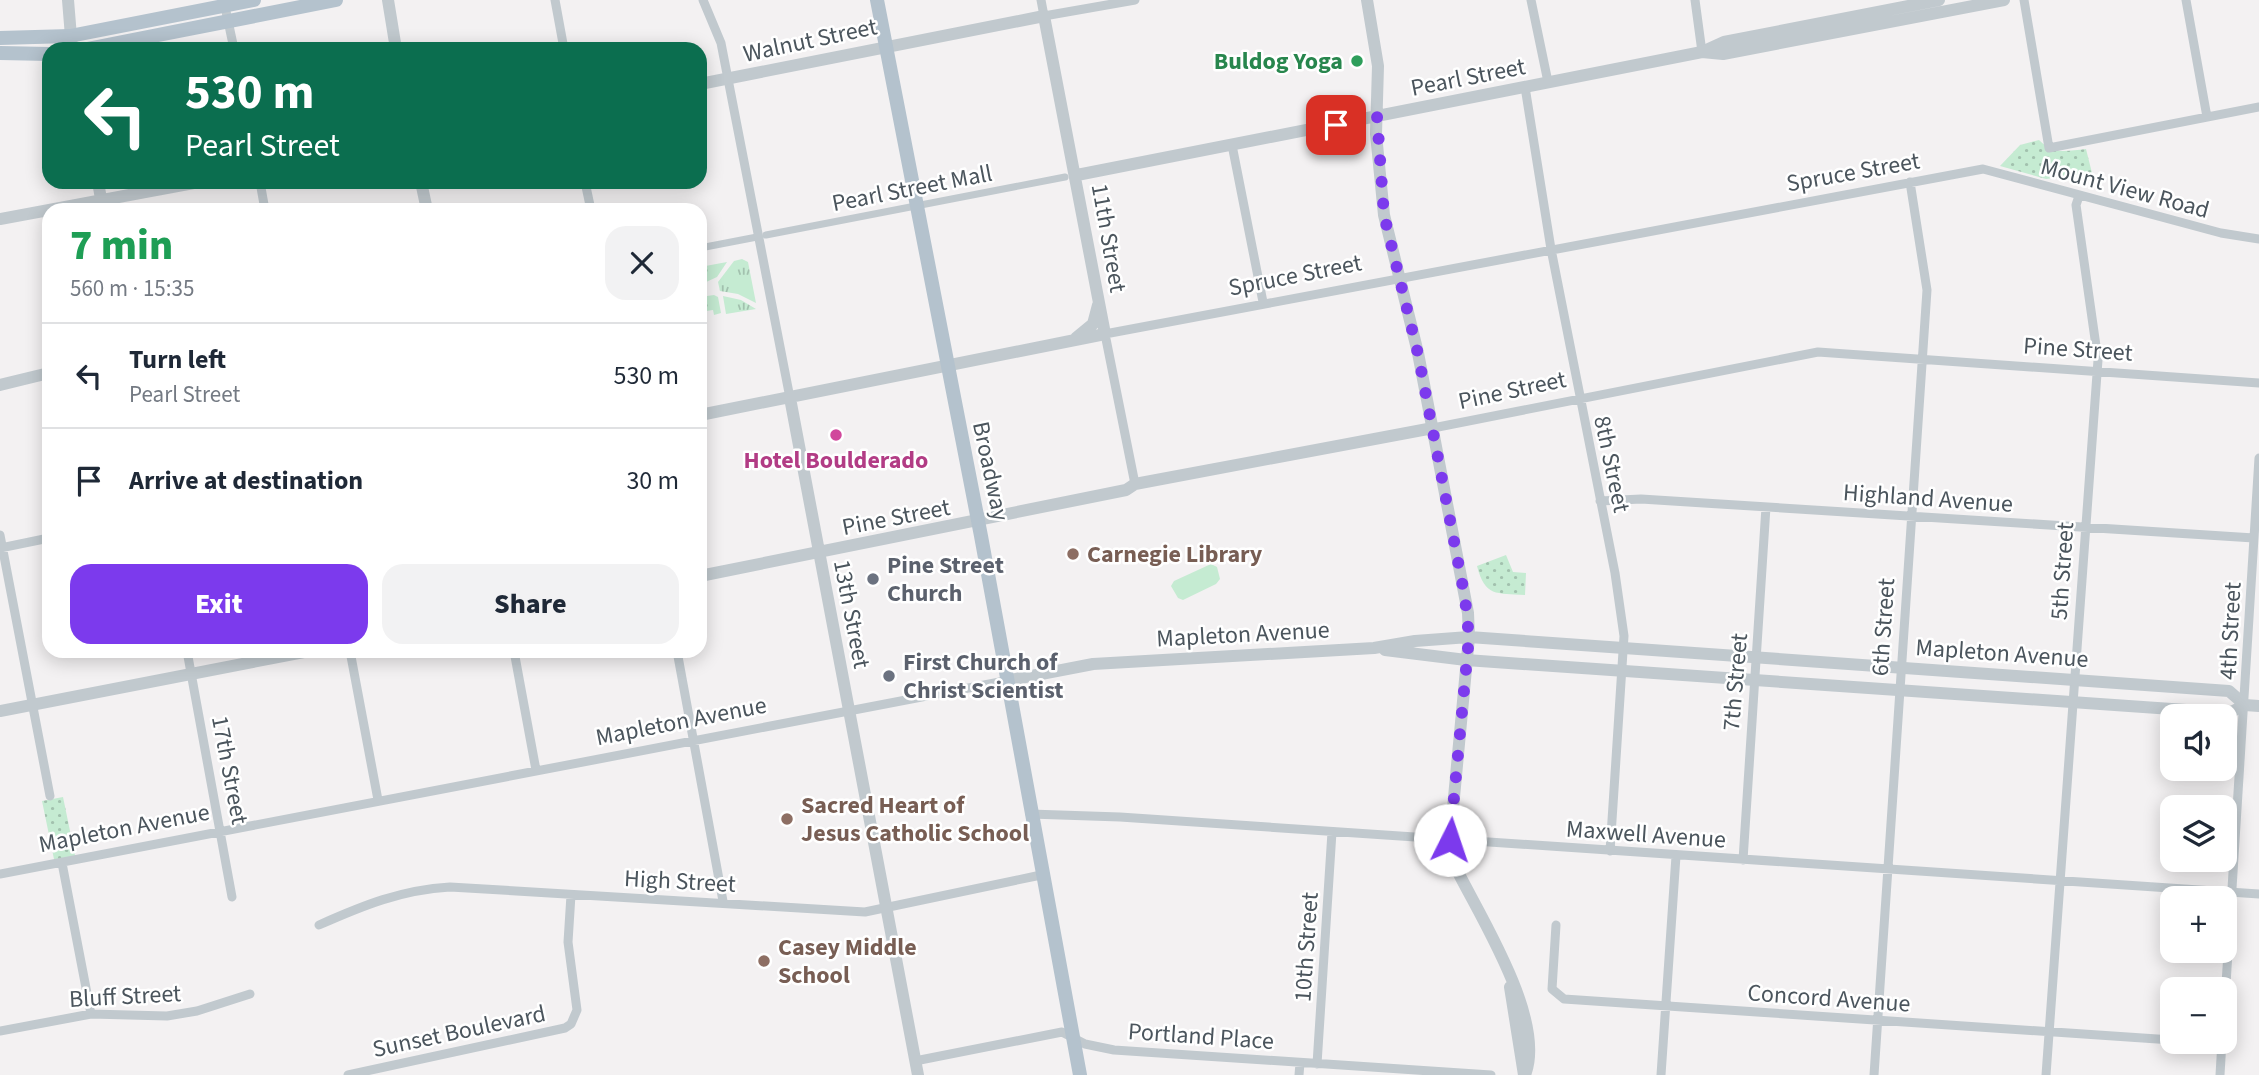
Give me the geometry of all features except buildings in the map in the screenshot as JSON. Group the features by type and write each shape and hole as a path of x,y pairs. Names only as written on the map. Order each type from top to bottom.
{"main road":[{"path":"75,42 225,3 254,0"},
{"path":"124,42 336,0"},
{"name":"Broadway","path":"877,0 1070,1034 1080,1075"},
{"path":"0,38 57,42"},
{"path":"0,53 42,54"}],"street":[{"path":"68,0 71,42"},
{"path":"388,0 395,42"},
{"path":"555,0 563,42"},
{"name":"13th Street","path":"703,0 719,34 729,78 918,1075"},
{"name":"11th Street","path":"1041,0 1071,176 1098,295 1135,484"},
{"name":"Walnut Street","path":"707,83 1135,0"},
{"path":"1367,0 1378,66 1377,116 1384,215 1433,428 1465,598 1469,637 1450,840 1459,874 1510,980 1525,1075"},
{"path":"1531,0 1548,82"},
{"path":"1695,0 1702,52"},
{"path":"1861,0 1865,21"},
{"name":"Pearl Street","path":"1071,176 1702,52 1723,54 1865,21 1939,0"},
{"name":"Pearl Street","path":"1865,21 2004,0"},
{"path":"2024,0 2049,148 2259,107"},
{"path":"2186,0 2207,117"},
{"path":"225,3 233,42"},
{"path":"1017,21 1033,22 1049,38"},
{"name":"8th Street","path":"1525,87 1551,249 1615,573 1624,648 1610,851"},
{"path":"1232,145 1263,302"},
{"name":"Spruce Street","path":"707,413 789,392 946,366 1263,302 1983,169"},
{"name":"Mount View Road","path":"1983,169 2221,233 2259,239"},
{"name":"Pearl Street Mall","path":"766,235 1071,176"},
{"name":"6th Street","path":"1874,1075 1927,290 1910,182"},
{"path":"110,203 169,189"},
{"name":"5th Street","path":"2046,1075 2097,372 2098,344 2076,205 2079,196"},
{"path":"0,219 42,213"},
{"path":"707,247 757,237"},
{"path":"1072,341 1093,324 1098,310 1098,295"},
{"name":"Pine Street","path":"707,575 1126,490 1135,484 1818,352 2259,383"},
{"path":"0,385 42,375"},
{"name":"4th Street","path":"2232,886 2259,458"},
{"name":"Highland Avenue","path":"1600,500 1641,499 2254,538"},
{"name":"7th Street","path":"1742,860 1752,681 1766,507"},
{"path":"0,535 50,796"},
{"path":"1,548 42,539"},
{"name":"Mapleton Avenue","path":"0,874 1093,664 1374,648 1415,641 1469,637 2229,691 2245,705"},
{"name":"Mapleton Avenue","path":"1374,648 1466,660 2072,703 2229,713 2245,705 2259,706"},
{"name":"17th Street","path":"188,658 232,897"},
{"path":"0,711 271,658"},
{"path":"351,658 378,800"},
{"path":"514,658 536,770"},
{"path":"678,658 723,901"},
{"name":"Maxwell Avenue","path":"1030,814 1120,817 2160,887"},
{"name":"10th Street","path":"1317,1064 1332,832"},
{"path":"1661,1075 1676,856"},
{"path":"62,863 91,1014"},
{"name":"High Street","path":"319,925 373,901 417,889 450,887 723,901 865,912 1041,875"},
{"name":"Maxwell Avenue","path":"2237,892 2259,894"},
{"name":"Sunset Boulevard","path":"348,1075 565,1028 571,1024 577,1010 568,942 570,895"},
{"name":"Concord Avenue","path":"1556,925 1552,989 1560,998 2160,1039"},
{"name":"Bluff Street","path":"0,1031 91,1014 167,1016 197,1012 250,994"},
{"name":"Portland Place","path":"915,1062 1052,1033 1070,1034 1085,1044 1114,1050 1491,1075"},
{"path":"2220,1075 2221,1054"},
{"path":"1299,1075 1300,1063"}],"green space":[{"path":"2039,140 2055,150 2086,149 2092,173 2046,179 2000,166 2020,145"},
{"path":"742,259 748,262 756,303 738,294 720,291 718,282 734,261"},
{"path":"727,262 717,277 707,282 707,266"},
{"path":"707,296 718,297 721,313 714,315 713,310 707,311"},
{"path":"723,296 741,300 756,309 726,314"},
{"path":"1506,555 1513,572 1526,573 1525,595 1493,591 1480,576 1477,566"},
{"path":"1211,564 1217,567 1220,579 1216,584 1183,600 1178,598 1171,586 1174,581"},
{"path":"63,797 76,860 55,864 42,801"}],"place":[{"name":"Buldog Yoga","path":"1357,61"},
{"name":"Hotel Boulderado","path":"836,435"},
{"name":"Carnegie Library","path":"1073,554"},
{"name":"Pine Street Church","path":"873,579"},
{"name":"First Church of Christ Scientist","path":"889,676"},
{"name":"Sacred Heart of Jesus Catholic School","path":"787,819"},
{"name":"Casey Middle School","path":"764,961"}],"route":[{"path":"1336,125 1377,116 1376,134 1384,215 1418,354 1465,598 1469,637 1462,684 1450,840"}]}
